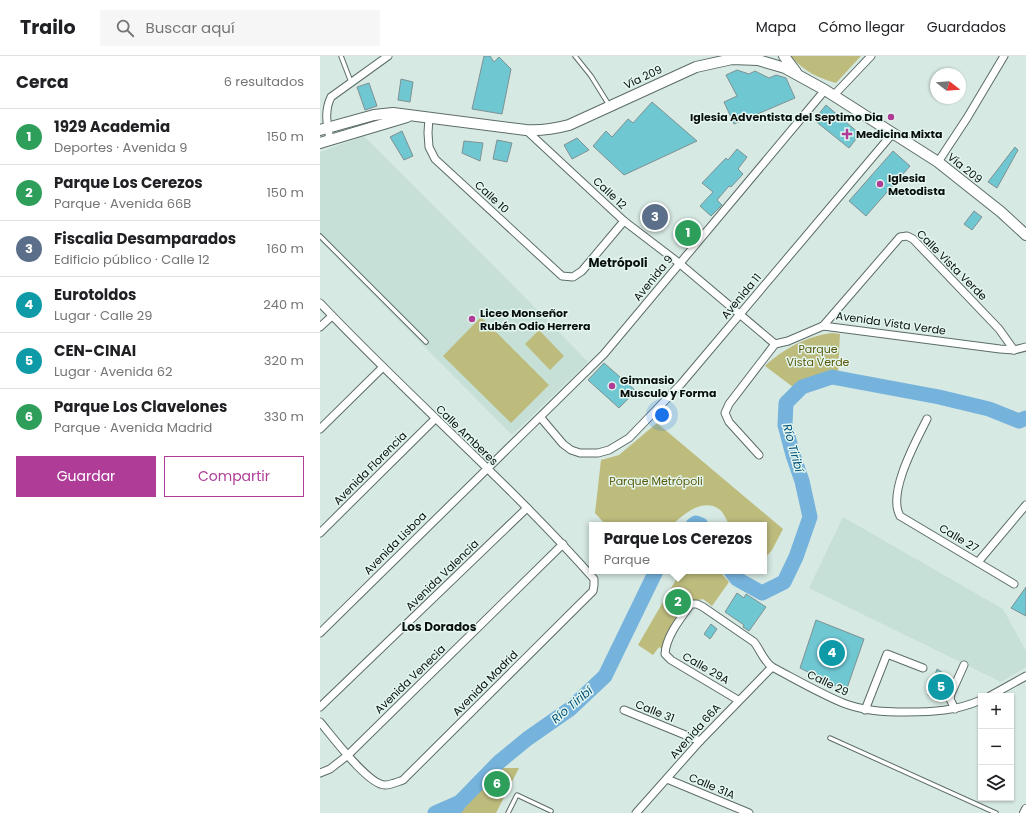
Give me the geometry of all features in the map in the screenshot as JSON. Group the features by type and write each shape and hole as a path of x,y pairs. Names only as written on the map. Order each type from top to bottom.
{"main road":[{"path":"784,56 797,74"},
{"name":"Vía 209","path":"324,129 374,115 393,113 526,130 540,131 555,129 696,66 732,59 758,60 779,66 797,74 938,162 1026,235"},
{"name":"Vía 209","path":"325,141 412,115"}],"street":[{"name":"Avenida 9","path":"486,469 541,418 611,347 679,263 829,93 870,56"},
{"path":"938,162 967,118 1004,56"},
{"path":"325,141 324,129 327,105 331,97 386,57"},
{"name":"Calle 10","path":"429,117 429,147 435,159 555,272 562,276 568,278 577,275 582,271 624,221"},
{"name":"Calle 12","path":"526,130 624,221 741,313 775,344"},
{"name":"Avenida 11","path":"541,418 563,444 571,450 580,453 591,454 609,450 629,438 681,384 893,133"},
{"name":"Calle Vista Verde","path":"823,326 900,237 907,236 913,239 1000,328 1014,350"},
{"name":"Calle Amberes","path":"320,303 435,419 563,544 589,573"},
{"path":"320,328 332,316"},
{"name":"Avenida Vista Verde","path":"775,344 788,341 823,326 1000,349 1014,350 1026,347"},
{"path":"759,455 729,422 725,413 729,404 775,344"},
{"path":"320,429 383,367"},
{"name":"Avenida Florencia","path":"320,533 435,419"},
{"name":"Calle 27","path":"927,419 911,451 900,479 896,497 896,509 900,516 1014,584"},
{"name":"Avenida Lisboa","path":"320,633 486,469"},
{"path":"978,562 1026,505"},
{"name":"Avenida Valencia","path":"320,707 527,508"},
{"name":"Avenida Venecia","path":"320,773 330,769 348,755 563,544"},
{"name":"Calle Amberes","path":"590,574 594,579 594,585"},
{"name":"Avenida Madrid","path":"348,755 369,778 384,785 394,784 403,780 593,591 594,585"},
{"name":"Calle 29A","path":"692,604 678,623 665,646 665,654 671,660 738,700"},
{"name":"Calle 29","path":"692,604 697,604 703,607 749,638 759,648 764,661 772,667 844,703 865,710 884,712 927,712 955,709 968,706 978,701"},
{"path":"865,710 887,654 923,668"},
{"path":"955,709 950,699 951,694 964,665"},
{"name":"Avenida 66A","path":"636,813 738,700 772,667"},
{"path":"995,693 1026,676"},
{"name":"Calle 31","path":"624,710 700,741"},
{"path":"320,722 348,755"},
{"name":"Calle 31A","path":"667,779 749,813"},
{"path":"1024,813 1026,809"}],"lane":[{"path":"341,56 351,82"},
{"path":"575,56 591,76 609,106"},
{"path":"320,236 426,342"},
{"path":"830,738 996,813"},
{"path":"508,813 517,795 551,811"}],"shaded area":[{"name":"Liceo Monseñor Rubén Odio Herrera","path":"364,136 588,362 512,435 320,241 320,152"},
{"path":"843,517 1003,609 1026,651 1026,667 1001,682 809,588"}],"green space":[{"path":"791,56 861,56 836,83 823,79 806,70"},
{"path":"481,317 549,385 511,423 443,356"},
{"path":"539,330 564,356 550,370 525,344"},
{"name":"Parque Vista Verde","path":"832,333 840,334 838,373 830,372 797,382 793,387 765,366 796,344 814,337"},
{"name":"Parque Metrópoli","path":"657,423 783,529 772,550 767,556 767,522 728,522 720,510 713,506 700,506 688,512 675,522 603,522 595,513 601,460 619,455"},
{"path":"679,574 722,574 729,582 712,606 703,599 694,601 662,649 659,647 653,655 638,645"},
{"path":"500,768 519,768 496,813 457,813 467,801"}],"building":[{"path":"484,56 490,56 494,62 499,57 511,69 502,114 472,109"},
{"path":"737,70 749,74 755,71 769,78 776,75 786,78 795,98 734,124 724,102 737,96 726,75"},
{"path":"401,79 413,82 410,102 398,100"},
{"path":"369,83 377,106 365,110 357,87"},
{"path":"652,102 697,141 624,175 593,146 606,131 612,137 628,119 633,123"},
{"path":"826,105 860,134 849,148 814,120"},
{"path":"402,131 413,156 404,160 390,137"},
{"path":"577,138 589,150 572,159 564,145"},
{"path":"497,140 512,143 507,162 493,159"},
{"path":"464,141 483,143 480,161 462,153"},
{"path":"1015,147 1018,150 997,188 988,182"},
{"path":"737,149 747,157 738,169 743,174 731,187 729,186 717,200 722,205 711,216 700,206 713,192 702,183 726,158 728,160"},
{"name":"Iglesia Metodista","path":"893,151 910,166 866,216 849,201"},
{"path":"974,211 982,217 972,230 964,224"},
{"path":"685,221 695,230 691,233 693,235 686,244 675,234"},
{"name":"Gimnasio Musculo y Forma","path":"604,363 636,391 619,408 588,380"},
{"path":"1026,587 1026,616 1011,608"},
{"path":"737,593 744,598 746,594 766,607 749,631 743,627 744,625 725,612"},
{"path":"816,620 864,639 846,691 800,668"},
{"path":"711,624 717,629 710,639 704,634"},
{"path":"937,669 952,679 945,698 942,697 939,701 928,695"}],"waterway":[{"name":"Río Tiribí","path":"733,574 737,579 762,593 784,582 796,557 810,517 802,481 785,425 786,403 802,387 832,377 939,397 989,409 1019,421 1026,418"},
{"name":"Río Tiribí","path":"452,813 460,802 499,762 527,739 570,709 605,676 655,574"},
{"path":"435,813 460,802"}],"place":[{"name":"Iglesia Adventista del Septimo Dia","path":"891,117"},
{"name":"Medicina Mixta","path":"847,134"},
{"name":"Iglesia Metodista","path":"880,184"},
{"name":"Fiscalia Desamparados","path":"655,217"},
{"name":"1929 Academia","path":"688,233"},
{"name":"Liceo Monseñor Rubén Odio Herrera","path":"472,319"},
{"name":"Gimnasio Musculo y Forma","path":"612,386"},
{"name":"Parque Los Cerezos","path":"678,602"},
{"name":"Eurotoldos","path":"832,653"},
{"name":"CEN-CINAI","path":"941,687"},
{"name":"Parque Los Clavelones","path":"497,784"}],"district":[{"name":"Metrópoli","path":"618,263"},
{"name":"Los Dorados","path":"439,627"}]}
